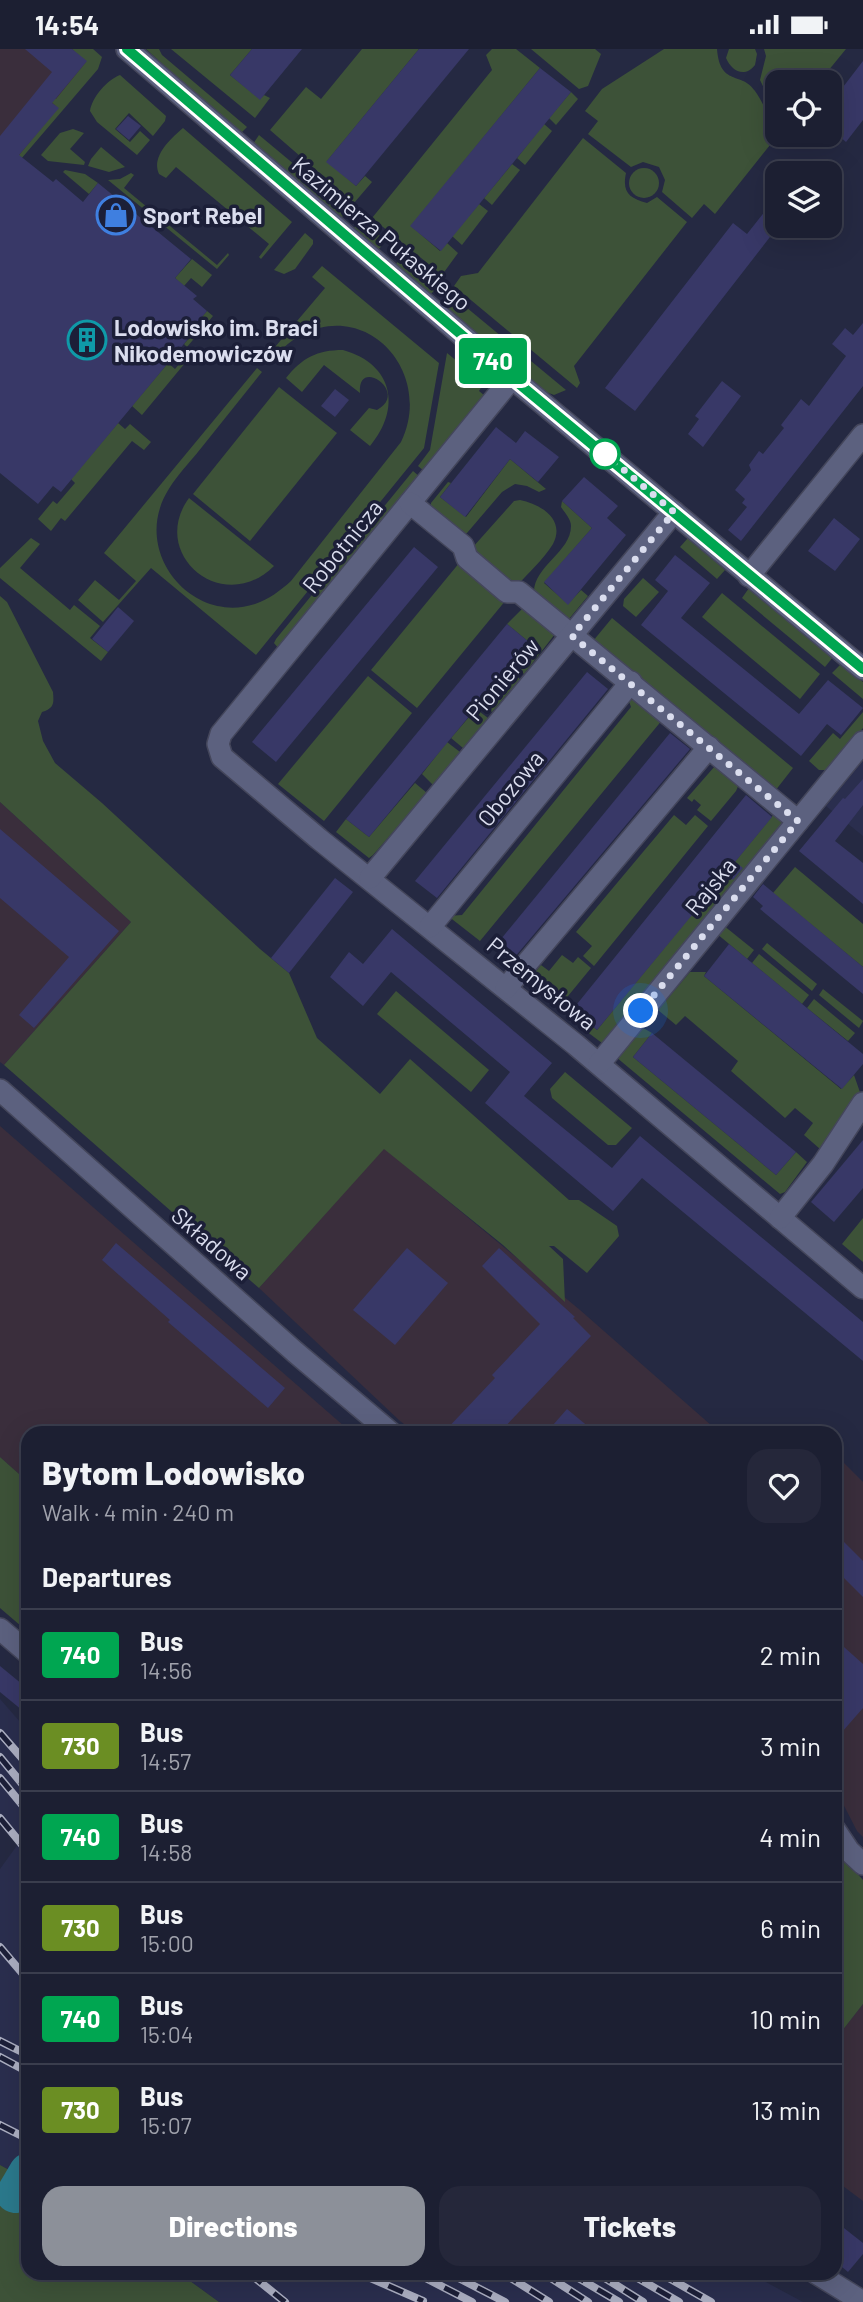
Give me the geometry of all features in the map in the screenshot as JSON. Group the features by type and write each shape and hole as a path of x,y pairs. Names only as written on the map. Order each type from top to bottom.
{"street":[{"name":"Kazimierza Pułaskiego","path":"127,49 512,378 863,669"},
{"name":"Robotnicza","path":"218,749 221,734 512,378"},
{"path":"749,576 863,435"},
{"path":"410,503 463,546 467,558 507,592 519,592 798,821"},
{"name":"Pionierów","path":"370,878 674,512"},
{"name":"Obozowa","path":"430,927 631,682"},
{"name":"Rajska","path":"598,1063 863,742"},
{"path":"506,988 709,747"},
{"name":"Przemysłowa","path":"218,749 222,757 237,770 598,1063 863,1288"},
{"name":"Składowa","path":"0,1090 383,1426"},
{"path":"780,1218 823,1164 863,1103"},
{"path":"0,1629 21,1647"},
{"path":"842,1840 863,1864"},
{"path":"827,2280 863,2302"}],"shaded area":[{"path":"0,49 72,49 96,69 0,178"},
{"path":"863,761 863,836 826,806"},
{"path":"0,802 131,922 4,1065 0,1062"},
{"path":"0,1126 344,1426 21,1426 21,1476 0,1457"},
{"path":"384,1148 580,1310 712,1426 407,1426 259,1288"},
{"path":"842,1461 863,1482 863,1837 842,1802"},
{"path":"0,1699 21,1723 21,1840 0,1813"},
{"path":"21,1840 21,2176 0,2165 0,1869"},
{"path":"863,2004 863,2201 842,2185 842,2031"},
{"path":"189,2280 762,2280 803,2302 219,2302"}],"green space":[{"path":"72,49 93,49 102,57 98,69 9,173 0,178 58,108 44,95 56,99 86,62"},
{"path":"146,49 159,49 162,55 247,127 240,134"},
{"path":"171,49 252,49 230,75 260,99 264,95 270,98 255,118"},
{"path":"362,49 419,49 327,161 356,186 365,176 372,182 354,203 270,130 306,87 321,99"},
{"path":"492,49 516,49 540,68 411,226 440,251 447,243 458,253 442,275 372,218 492,70 486,55"},
{"path":"531,49 595,49 601,54 588,86 579,89"},
{"path":"664,49 717,49 722,69 750,85 764,107 765,147 768,147 715,214 704,204 692,218 662,192 665,180 659,167 643,162 631,167 588,134 598,121 585,111 602,89"},
{"path":"729,49 755,49 755,65 742,72 734,69 726,58"},
{"path":"764,49 846,49 829,70 765,70 765,90 760,80 766,56"},
{"path":"120,75 166,116 153,136 129,113 115,129 130,142 140,131 150,140 137,155 97,122 90,111 101,90"},
{"path":"571,92 578,99 556,125 549,118"},
{"path":"544,124 552,131 525,165 517,158"},
{"path":"183,128 292,222 261,259 259,257 269,244 176,167 166,178 159,174 157,168 160,155"},
{"path":"73,129 84,133 70,149 85,162 84,165 48,161 41,155 60,133"},
{"path":"259,135 349,210 340,219 253,144"},
{"path":"583,138 626,173 626,190 631,196 647,203 657,197 687,222 574,366 580,383 577,388 454,286 461,276 478,273"},
{"path":"101,147 125,167 109,172 88,166"},
{"path":"512,164 520,170 492,205 484,198"},
{"path":"644,168 650,169 658,177 658,189 650,197 644,198 638,197 630,189 629,183 630,177 638,169"},
{"path":"65,170 85,174 98,183 89,194 63,172"},
{"path":"131,173 134,175 124,188 217,265 228,253 217,269 108,180 120,179"},
{"path":"479,204 488,211 462,245 452,236"},
{"path":"361,219 386,241 378,250 355,232 354,228"},
{"path":"305,233 313,240 313,244 295,269 284,274 274,270"},
{"path":"402,255 439,285 431,294 395,266"},
{"path":"192,259 212,275 202,287 191,278 184,286 175,278"},
{"path":"322,266 439,363 424,448 256,655 151,568 103,622 78,600 95,580 119,600 136,581 104,553 257,368 262,372 178,476 167,491 160,508 157,529 159,549 167,568 179,584 195,597 213,605 234,608 255,604 278,591 291,581 401,442 409,416 409,392 402,369 389,349 371,335 350,327 326,326 296,338 269,364 264,360 325,288 312,277"},
{"path":"449,293 566,390 554,395 546,392 442,306"},
{"path":"207,311 213,316 187,347 184,344 193,334 190,331"},
{"path":"343,350 360,357 382,377 388,394 380,381 373,378 366,378 361,382 360,393 324,365 302,392 286,378 298,365 311,357"},
{"path":"447,353 480,380 482,386 479,391 485,396 424,471 418,466 430,450"},
{"path":"187,355 190,357 142,415 132,406 168,363 175,369"},
{"path":"279,387 337,433 250,541 193,494"},
{"path":"388,395 386,417 370,446 350,430 369,408 377,410 386,403"},
{"path":"118,423 125,429 130,424 151,442 144,450 132,441 65,521 61,518 51,531 38,519 53,501 57,504 75,483 71,479"},
{"path":"510,459 546,489 539,492 515,484 502,492 467,533 463,534 431,508 431,503 448,482 451,483 440,497 466,517"},
{"path":"413,471 420,477 279,649 274,643 276,639"},
{"path":"189,498 274,566 254,580 233,585 214,582 197,572 184,558 178,539 179,519"},
{"path":"520,500 549,514 554,520 556,535 545,555 517,586 474,557 473,547 514,501"},
{"path":"562,501 592,528 544,583 568,604 581,590 588,596 569,619 565,619 534,592 540,574 565,544 569,535 571,523 561,507"},
{"path":"31,538 40,544 20,568 70,610 74,605 100,626 90,638 108,652 101,661 0,578 0,568"},
{"path":"688,538 725,570 717,579 680,547"},
{"path":"460,562 506,600 417,708 371,670"},
{"path":"643,578 659,592 636,617 623,606 624,599"},
{"path":"749,588 833,657 825,667 742,598"},
{"path":"722,593 820,674 800,699 702,617"},
{"path":"0,596 7,602 53,692 52,705 42,712 38,721 43,741 55,763 289,973 317,1038 380,1094 410,1059 569,1200 579,1200 617,1226 619,1236 587,1273 554,1246 549,1246 563,1259 565,1302 503,1245 384,1149 259,1288 4,1065 131,922 0,802"},
{"path":"524,607 555,634 524,674 512,664 530,643 507,624"},
{"path":"612,618 793,768 775,791 593,641"},
{"path":"841,664 863,682 863,699 832,673"},
{"path":"508,669 520,679 492,712 481,702"},
{"path":"368,676 412,713 324,821 278,784"},
{"path":"627,696 636,697 663,719 480,941 448,916 462,915 631,707"},
{"path":"476,709 488,718 463,748 451,738"},
{"path":"863,712 863,728 828,770 819,770 809,761 833,733 840,739"},
{"path":"447,742 460,752 433,785 422,774"},
{"path":"715,766 740,782 736,791 711,821 697,810 701,805 694,799 692,802 687,798"},
{"path":"415,783 427,793 369,858 336,832 346,819 369,837"},
{"path":"774,814 783,822 779,833 602,1043 566,1016 573,1009 597,1030"},
{"path":"674,815 686,825 695,815 708,826 594,966 583,956 592,946 576,932"},
{"path":"795,867 863,924 863,967 773,893"},
{"path":"723,925 754,950 747,959 716,933"},
{"path":"767,943 817,984 812,991 762,949"},
{"path":"759,954 809,995 802,1004 752,963"},
{"path":"562,955 573,963 578,957 591,968 559,1007 528,981 541,965 549,971"},
{"path":"690,972 706,972 704,976 841,1089 854,1075 862,1098 820,1149 804,1135 813,1123 795,1108 785,1118 731,1071 738,1061 685,1016 676,1025 658,1010"},
{"path":"823,989 863,1021 859,1028 819,995"},
{"path":"396,991 489,1070 471,1092 377,1014"},
{"path":"814,999 855,1033 848,1041 807,1008"},
{"path":"639,1029 652,1033 633,1057 776,1175 796,1152 807,1162 785,1192 780,1194 616,1057"},
{"path":"565,1072 632,1128 616,1145 608,1145 552,1098 550,1089"},
{"path":"863,1218 863,1262 842,1244"},
{"path":"0,1457 21,1476 21,1626 0,1608"},
{"path":"842,1857 863,1880 863,2004 842,2031"},
{"path":"0,2165 21,2176 21,2280 189,2280 219,2302 0,2302"}],"building":[{"name":"Lodowisko im. Braci Nikodemowiczów","path":"25,49 72,49 87,61 52,103 59,108 19,155 53,182 56,179 83,202 98,183 191,259 175,278 197,296 193,299 207,311 190,331 193,333 61,492 53,486 38,504 0,473 0,136 52,72"},
{"path":"252,49 302,49 260,100 230,75"},
{"path":"419,49 469,49 356,186 326,162"},
{"path":"863,61 863,120 846,142 842,138 842,88"},
{"path":"540,68 571,92 441,251 410,226"},
{"path":"128,116 141,126 129,140 116,129"},
{"path":"765,211 765,238 769,238 635,411 605,388 733,223 747,234"},
{"path":"863,323 863,386 741,541 728,530 747,507 742,503 745,499 735,490 751,470 749,465 759,451 763,454 784,428 781,425 801,399 809,406 846,356 832,344 845,328 853,335"},
{"path":"722,381 741,396 703,447 688,434 699,419 695,416"},
{"path":"335,389 349,400 335,417 321,406"},
{"path":"496,427 516,443 525,431 559,457 538,482 510,459 465,517 440,497"},
{"path":"584,477 618,506 607,518 626,535 568,605 544,582 592,528 562,501"},
{"path":"834,518 860,539 835,571 808,551"},
{"path":"414,547 438,567 276,762 252,742"},
{"path":"675,555 710,583 681,618 799,714 828,680 863,708 841,735 827,724 801,756 641,625 668,591 655,580"},
{"path":"118,607 134,621 108,652 92,639"},
{"path":"507,624 530,643 369,837 346,819"},
{"path":"587,672 608,689 437,898 415,881"},
{"path":"670,733 690,749 514,958 496,945"},
{"path":"863,779 863,805 835,841 863,863 863,904 799,851 843,798 845,799"},
{"path":"746,795 772,817 735,862 743,868 733,880 726,874 597,1030 573,1009"},
{"path":"0,829 119,931 34,1028 19,1015 69,957 0,898"},
{"path":"335,878 353,892 289,973 271,958"},
{"path":"763,884 863,967 863,994 760,909 763,906 753,897"},
{"path":"392,929 552,1063 524,1096 612,1168 640,1136 863,1322 863,1361 642,1178 613,1211 485,1103 510,1072 391,972 363,1006 330,977 349,952 363,964"},
{"path":"729,944 863,1054 863,1064 842,1089 704,976"},
{"path":"652,1033 796,1152 776,1175 633,1057"},
{"path":"863,1140 863,1188 834,1222 811,1202"},
{"path":"116,1243 285,1388 268,1408 168,1322 170,1320 102,1260"},
{"path":"407,1248 448,1283 395,1345 353,1310"},
{"path":"499,1248 575,1317 573,1318 591,1336 506,1426 450,1426 495,1378 492,1375 540,1324 482,1266"},
{"path":"567,1409 588,1426 552,1426"},
{"path":"842,1540 863,1561 863,1597 842,1576"},
{"path":"842,1645 863,1664 863,1708 842,1732"},
{"path":"0,1666 21,1683 21,1709 0,1692"},
{"path":"842,2226 863,2243 863,2254 848,2272 842,2267"}],"waterway":[{"path":"15,2194 21,2184"}],"railway":[{"path":"0,1733 21,1757"},
{"path":"0,1757 21,1782"},
{"path":"0,1778 21,1804"},
{"path":"0,1818 21,1844"},
{"path":"0,1947 21,1972"},
{"path":"0,2041 21,2052"},
{"path":"0,2057 21,2068"},
{"path":"0,2125 21,2136"},
{"path":"258,2280 285,2302"},
{"path":"375,2280 423,2301"},
{"path":"430,2280 472,2302"},
{"path":"463,2280 505,2302"},
{"path":"514,2280 549,2302"},
{"path":"554,2280 588,2302"},
{"path":"582,2280 619,2302"},
{"path":"608,2280 643,2302"},
{"path":"641,2280 679,2302"},
{"path":"672,2280 711,2302"}],"bus line":[{"name":"740","path":"127,49 512,378 863,669"}],"place":[{"name":"Sport Rebel","path":"116,215"},
{"name":"Lodowisko im. Braci Nikodemowiczów","path":"87,340"}],"route":[{"path":"605,454 674,512 572,636 798,821 641,1011"}]}
